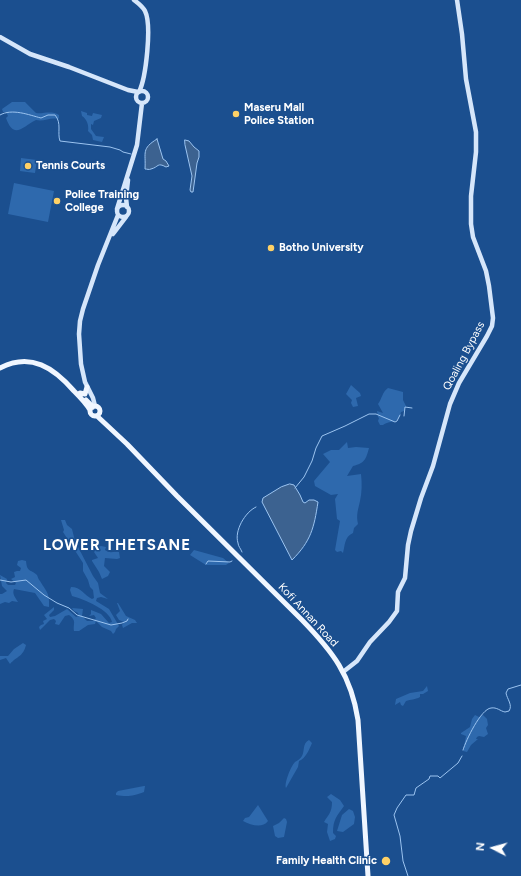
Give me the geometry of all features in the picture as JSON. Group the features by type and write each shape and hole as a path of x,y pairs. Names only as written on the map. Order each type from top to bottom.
{"main road":[{"path":"134,0 145,11 148,20 143,82 136,99 140,118"},
{"name":"Qoaling Bypass","path":"344,672 357,660 370,642 398,611 398,592 405,578 408,545 411,531 450,404 459,383 492,326 493,318 486,271 473,237 471,224 471,196 476,137 466,78 457,0"},
{"path":"0,37 30,54 69,67 128,90 146,92"},
{"path":"142,103 148,99 143,82"},
{"path":"128,90 138,102 142,103"},
{"path":"96,410 93,398 87,387 81,364 79,339 80,321 118,212 129,168 137,145 142,103"},
{"path":"100,260 115,230 130,212 126,198 129,168"},
{"path":"118,212 122,205 128,207"},
{"path":"118,212 121,217 126,217"},
{"path":"81,359 87,382 96,399 96,410"},
{"name":"Kofi Annan Road","path":"0,368 19,362 35,363 53,371 96,410"},
{"name":"Kofi Annan Road","path":"69,385 80,393 110,427 310,628 339,663 344,672 355,704 360,737 368,876"},
{"path":"80,393 85,394 87,387"}],"shaded area":[{"path":"12,102 25,102 36,113 50,112 59,115 59,118 36,120 19,130 12,129 6,118 8,116 6,112 3,112 2,109"},
{"path":"81,111 92,116 93,113 102,115 101,118 94,121 93,125 91,124 91,129 96,136 104,137 102,142 93,140"},
{"path":"157,139 163,159 169,166 166,167 159,165 154,168 145,169 146,148"},
{"path":"185,140 189,141 199,151 193,192 190,190 192,176"},
{"name":"Tennis Courts","path":"21,158 37,160 35,173 20,171"},
{"path":"14,183 54,191 48,222 8,214"},
{"path":"351,385 360,393 361,396 356,398 358,406 353,407 351,403 352,400 346,394"},
{"path":"388,388 403,392 403,400 406,406 398,419 380,425 377,411 383,413 378,404 384,391"},
{"path":"347,442 348,448 369,448 364,460 353,466 347,476 361,474 362,484 357,518 358,524 354,528 353,533 346,539 343,553 335,550 340,521 337,519 335,499 338,494 331,495 315,486 314,481 330,462 323,454 331,450 339,450"},
{"path":"290,484 294,485 303,502 305,503 309,500 314,500 318,502 311,534 304,547 292,560 262,502 263,498 281,487"},
{"path":"61,520 65,520 67,525 72,529 75,541 98,583 100,593 108,599 101,597 97,598 96,601 109,609 119,626 113,634 96,621 95,624 88,625 79,631 74,631 74,621 69,615 65,616 59,625 55,624 56,621 54,619 50,620 40,630 39,627 44,624 43,621 47,619 44,615 54,607 54,610 49,615 50,617 55,616 67,609 76,617 79,616 78,613 72,608 83,609 82,616 87,621 93,621 96,618 94,615 89,616 91,614 91,610 101,614 109,623 112,622 107,613 102,609 89,602 72,596 70,590 71,587 74,587 92,599 94,598 93,590 90,587 83,571 83,563 63,532 64,530"},
{"path":"101,546 106,547 105,550 108,552 119,552 120,558 105,558 104,566 110,572 108,576 102,579 92,561 98,558 94,552"},
{"path":"194,550 223,558 229,563 226,565 206,565 190,555"},
{"path":"18,561 26,561 28,569 37,575 46,590 49,598 49,607 44,606 35,593 14,589 13,591 18,602 12,601 9,603 5,602 0,604 0,594 7,591 2,586 0,575 7,579 6,583 8,585 15,585 16,583 11,579 15,577 14,572 20,571 21,568 17,565"},
{"path":"117,603 126,616 135,620 137,623 132,623 123,628 122,625 124,622 119,620 116,615 120,611"},
{"path":"23,643 26,645 23,652 10,664 6,658 0,660 0,656 8,656 14,649"},
{"path":"427,686 428,691 420,694 420,697 406,701 403,706 400,702 395,705 396,699 410,693 423,691"},
{"path":"475,715 479,717 483,715 487,719 488,725 486,728 488,734 484,737 477,737 476,739 478,739 471,745 467,752 463,751 466,736 461,733 470,727 472,719"},
{"path":"309,740 312,743 310,748 305,756 299,761 298,767 286,788 286,782 293,764 302,756 304,745"},
{"path":"145,786 144,792 127,796 116,795 118,791"},
{"path":"331,794 340,800 344,806 337,815 333,828 333,833 336,836 335,839 330,841 327,832 328,824 324,822 330,814 332,802 327,797"},
{"path":"258,805 268,821 260,826 243,821 245,818 249,817"},
{"path":"349,809 353,811 355,817 354,824 343,832 337,831 342,815"},
{"path":"284,818 287,822 284,837 278,838 275,836 273,826"}],"waterway":[{"path":"0,115 10,112 41,118 48,115 55,115 59,125 60,141 110,147 131,154"},
{"path":"404,416 405,407 412,408"},
{"path":"295,488 304,477 322,436 369,414 376,414 395,422 400,415"},
{"path":"242,552 238,545 237,538 239,528 244,517 256,507"},
{"path":"206,564 208,561 232,561"},
{"path":"0,580 11,582 26,580 44,595 69,608 77,615 111,625 122,623 128,619"},
{"path":"463,750 467,739 483,714 491,708 505,712 509,711 510,704 506,693 508,689 521,685"},
{"path":"408,876 403,861 400,836 394,815 397,808 406,795 414,795 416,788 429,779 430,776 438,776 440,778 458,763 462,756"}],"place":[{"name":"Maseru Mall Police Station","path":"236,114"},
{"name":"Tennis Courts","path":"28,166"},
{"name":"Police Training College","path":"57,201"},
{"name":"Botho University","path":"271,248"},
{"name":"Family Health Clinic","path":"386,861"}],"district":[{"name":"LOWER THETSANE","path":"117,546"}]}
